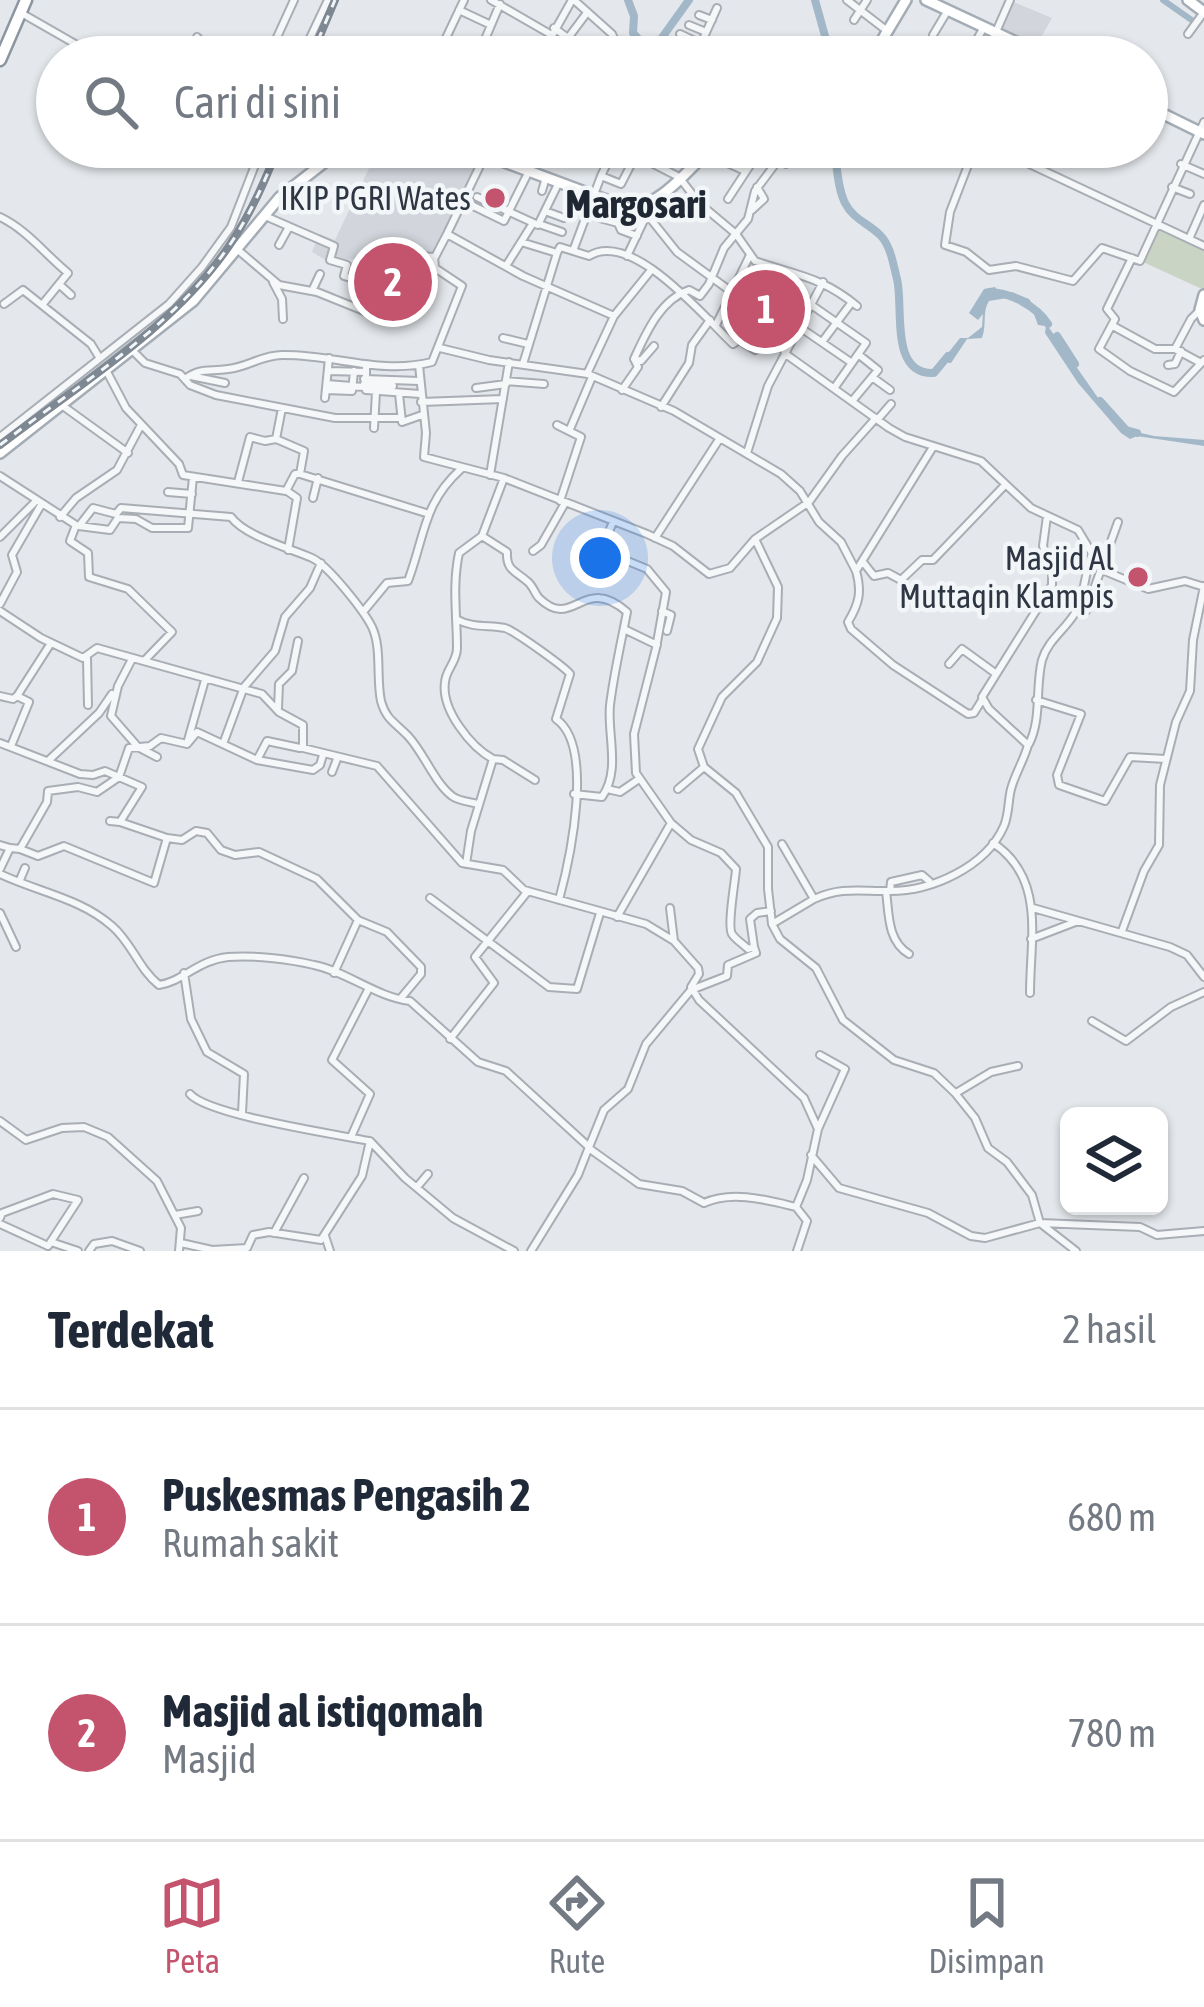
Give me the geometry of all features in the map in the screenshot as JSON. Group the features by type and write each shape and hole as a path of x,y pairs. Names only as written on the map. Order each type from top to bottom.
{"highway":[{"path":"0,60 26,0"}],"main road":[{"path":"887,36 906,0"},
{"path":"926,0 1004,36"},
{"path":"1188,0 1204,12"},
{"path":"1168,115 1202,129"},
{"path":"0,453 62,405 103,363 132,350 206,289 265,216 315,168"},
{"path":"523,168 644,212 689,168"},
{"path":"1202,315 1204,295"}],"street":[{"path":"278,36 294,0"},
{"path":"310,36 325,0"},
{"path":"446,36 464,0"},
{"path":"550,36 573,0 612,36"},
{"path":"848,0 857,16 889,32"},
{"path":"857,16 867,0"},
{"path":"995,36 1010,0"},
{"path":"487,36 496,2 563,36"},
{"path":"706,6 715,13"},
{"path":"459,10 490,25"},
{"path":"933,35 948,10"},
{"path":"1188,34 1204,12"},
{"path":"20,13 61,36"},
{"path":"699,15 715,13"},
{"path":"704,36 715,13"},
{"path":"570,36 586,14"},
{"path":"689,25 706,32"},
{"path":"978,36 983,27"},
{"path":"680,34 684,36"},
{"path":"967,168 950,212 945,245 966,252 988,270 1016,266 1073,281 1102,248 1140,261 1181,164 1202,129"},
{"path":"1181,164 1204,174"},
{"path":"0,436 103,363 169,304 231,227 254,168"},
{"path":"329,358 326,391 352,386 380,368 434,361 462,286 435,268 434,257 479,168"},
{"path":"573,251 603,168"},
{"path":"601,176 620,184 629,168"},
{"path":"662,168 679,177 736,233 757,262 801,272 855,304 822,342"},
{"path":"738,168 745,171"},
{"path":"728,199 747,168"},
{"path":"622,390 638,368 634,359 650,325 680,292 702,295 724,248 752,210 751,197 776,168"},
{"path":"1038,168 1204,246"},
{"path":"463,201 502,221 529,171"},
{"path":"542,191 546,177"},
{"path":"506,267 559,182"},
{"path":"1172,187 1190,194"},
{"path":"477,197 562,232"},
{"path":"1189,239 1204,205"},
{"path":"716,217 722,208"},
{"path":"545,211 564,218"},
{"path":"627,256 644,212 677,252 734,289 755,309 784,352 895,432 974,458 1031,508 1078,530 1102,570 1148,589 1179,581 1204,587 1193,640 1190,691 1160,785 1159,844 1122,931"},
{"path":"585,214 618,224 637,236"},
{"path":"265,216 334,246 330,260 346,265 344,276 403,294"},
{"path":"0,217 25,229 68,273 42,305"},
{"path":"279,245 289,227"},
{"path":"447,234 506,267 614,316"},
{"path":"521,242 557,253"},
{"path":"523,364 560,247 590,256 601,250 627,256 652,269 731,343 740,340 754,350 770,337"},
{"path":"238,250 273,282 283,319"},
{"path":"661,406 688,364 692,345 713,323 750,255"},
{"path":"273,282 312,291 389,321 419,256 434,257"},
{"path":"1113,326 1157,350 1178,350 1202,361 1177,391 1170,391 1099,350 1115,319 1108,308 1132,257"},
{"path":"570,429 614,316 652,269"},
{"path":"312,291 320,274"},
{"path":"747,453 763,398 823,282"},
{"path":"60,285 71,295"},
{"path":"4,304 22,290 91,344 118,397 179,464 182,474 297,496 288,550"},
{"path":"810,304 866,343 835,387"},
{"path":"1168,365 1176,363 1191,319 1202,315"},
{"path":"798,326 852,363"},
{"path":"755,332 770,337"},
{"path":"503,338 528,344"},
{"path":"634,359 641,361 654,346"},
{"path":"440,348 590,375 661,406 782,474 841,542 856,571 861,589 848,622 851,629 893,665 968,714 974,713 1052,585 1042,546 1047,515"},
{"path":"132,350 145,363 225,383"},
{"path":"853,400 878,370 858,355"},
{"path":"188,377 198,369 228,369 266,356 343,361 376,392 374,424"},
{"path":"340,388 343,361"},
{"path":"490,475 509,362"},
{"path":"419,365 426,436 422,455 504,478 655,538 710,574 730,568 755,539 809,502 891,404"},
{"path":"379,380 380,368"},
{"path":"329,371 354,371 395,389"},
{"path":"352,386 354,371"},
{"path":"188,377 209,393 374,424 421,404 503,399"},
{"path":"872,377 890,390"},
{"path":"365,378 379,380 421,404"},
{"path":"376,392 419,381"},
{"path":"476,388 506,382 544,384"},
{"path":"395,389 404,422 421,404"},
{"path":"62,405 128,453"},
{"path":"276,439 282,409"},
{"path":"533,551 541,545 562,502 581,439 557,424"},
{"path":"60,517 76,498 115,472 141,425"},
{"path":"121,433 134,441"},
{"path":"238,482 250,437 276,439 304,451 300,474"},
{"path":"655,538 720,438"},
{"path":"856,571 934,447"},
{"path":"362,612 387,583 408,581 423,540 426,513 461,469"},
{"path":"287,491 300,474 426,513"},
{"path":"0,476 78,526 110,530 118,518 136,519 152,528 188,527 194,477"},
{"path":"313,498 318,478"},
{"path":"504,478 482,536 459,553 454,578 458,656 443,687 448,708 472,742 493,759 535,780"},
{"path":"863,562 874,576 888,573 901,580 922,560 933,560 1006,485"},
{"path":"168,492 192,494"},
{"path":"0,537 38,503"},
{"path":"38,503 11,557 17,572 0,607 51,644 87,658"},
{"path":"145,660 172,631 128,589 89,577 88,553 70,541 78,526 93,508 116,514 121,508 231,518 321,563 374,632 386,715 412,739 453,797 478,804"},
{"path":"1086,611 1118,521"},
{"path":"613,522 601,550 645,568 666,592 634,734 634,764 639,779 671,823 736,869 734,909 728,922 731,933 748,949 754,947"},
{"path":"482,536 507,552 506,562 513,573 527,581 541,601 560,609 574,608 587,597 606,597 627,612 610,705 614,756 607,789 602,797 574,794"},
{"path":"755,539 778,587 777,618 757,662 722,697 699,743 704,767 736,794 766,844 772,924 780,939 816,968 843,1020 894,1060 934,1073 956,1093 975,1118 988,1148 1007,1162 1032,1195 1040,1223 1076,1251"},
{"path":"772,924 840,889 888,891 930,883 973,864 994,843 1007,817 1011,789 1036,722 1046,650 1079,606 1092,554"},
{"path":"223,744 244,686 274,651 285,617 310,588 321,563"},
{"path":"662,610 671,615 667,631"},
{"path":"456,620 467,626 486,624 517,632 536,650 567,667 570,674 556,719 568,729 575,747 574,840 559,900"},
{"path":"624,629 657,645"},
{"path":"279,712 279,684 292,671 298,641"},
{"path":"0,696 17,696 51,644"},
{"path":"88,705 87,658 97,648 205,680 244,686 303,725 300,743 305,749"},
{"path":"950,664 962,649 995,673"},
{"path":"49,760 99,713 132,659"},
{"path":"187,744 205,680"},
{"path":"118,686 112,719 138,748 157,758"},
{"path":"11,746 29,704 17,696"},
{"path":"982,700 1028,745"},
{"path":"1036,700 1081,715 1057,776 1059,785 1103,802 1130,757 1166,759"},
{"path":"187,744 197,732 257,760 313,770 323,755"},
{"path":"20,849 47,802 48,791 78,787 98,792 118,777 129,748 150,746 161,738 187,744"},
{"path":"257,760 267,741 377,766 465,865 503,870 528,890 600,914 640,921 674,941 698,968 691,990 646,1044 628,1089 604,1110 590,1148 531,1251"},
{"path":"0,743 80,774 105,771 142,787 120,822"},
{"path":"332,772 337,759"},
{"path":"465,865 493,759"},
{"path":"678,789 704,767"},
{"path":"607,789 620,792 639,779"},
{"path":"110,821 182,840 196,831 207,832 220,850 235,855 259,852 289,870 317,879 358,920 387,932 421,968 400,1000"},
{"path":"617,917 671,823"},
{"path":"0,845 38,856 64,846 154,884 167,838"},
{"path":"994,843 1028,883 1033,908 1030,993"},
{"path":"782,844 814,899"},
{"path":"10,848 1,875 91,909 126,939 144,972 159,985 172,983 195,965 229,957 315,965 410,1001 478,1062 506,1071 590,1148 640,1184 682,1191 704,1203 714,1198 760,1198 796,1207 807,1221 795,1250"},
{"path":"19,883 25,868"},
{"path":"450,1039 494,983 475,959 528,890"},
{"path":"888,891 890,925 899,947 909,954"},
{"path":"430,898 549,987 577,989 600,914"},
{"path":"670,908 674,941"},
{"path":"1033,908 1122,931 1187,956 1204,977"},
{"path":"691,990 727,976 728,965 756,953 750,919 771,911"},
{"path":"0,913 16,946"},
{"path":"334,973 358,920"},
{"path":"1031,940 1080,920"},
{"path":"184,973 191,1019 203,1046 244,1075 242,1113"},
{"path":"351,1137 370,1094 332,1060 369,988"},
{"path":"691,990 754,1054 797,1089 818,1129"},
{"path":"1092,1021 1126,1041 1171,1007 1204,992"},
{"path":"796,1207 818,1129 845,1069 820,1055"},
{"path":"956,1093 992,1072 1018,1066"},
{"path":"190,1094 200,1103 370,1142 453,1217 514,1251"},
{"path":"0,1121 26,1140 62,1128 84,1127 108,1137 152,1176 176,1215 180,1247 212,1250 248,1250 255,1234 319,1241 362,1176 370,1142"},
{"path":"810,1154 838,1188 928,1213 971,1236 985,1238 1040,1223 1140,1227 1157,1235 1204,1232"},
{"path":"416,1187 428,1174"},
{"path":"274,1233 304,1178"},
{"path":"48,1247 78,1200 53,1194 2,1213 0,1221 48,1247 78,1251"},
{"path":"176,1215 198,1210"},
{"path":"325,1236 330,1251"},
{"path":"89,1251 94,1244 109,1241 140,1251"}],"shaded area":[{"path":"1011,1 1052,18 1042,36 997,32"},
{"path":"369,168 477,168 435,254 327,261 312,252 319,234 335,240"}],"green space":[{"path":"1158,226 1204,248 1204,290 1141,261"}],"water":[{"path":"995,287 998,292 1029,299 1119,428 1204,440 1204,446 1137,436 1130,439 1121,433 1078,383 1045,333 1046,326 1038,325 1031,306 1013,297 989,301 982,338 967,339 951,363 941,362 960,338 982,327 983,314 978,320 969,313 984,289"}],"waterway":[{"path":"628,0 636,36"},
{"path":"663,36 689,0"},
{"path":"815,0 825,36"},
{"path":"1163,0 1193,21"},
{"path":"837,168 848,208 880,235 889,250 899,291 901,337 910,363 934,373 948,356"},
{"path":"990,292 1022,302 1048,324"},
{"path":"1057,336 1075,364"},
{"path":"1100,401 1126,430 1137,433"}],"railway":[{"path":"320,36 335,0"},
{"path":"0,445 123,354 181,303 237,234 269,168"}],"place":[{"name":"IKIP PGRI Wates","path":"495,198"},
{"name":"Masjid al istiqomah","path":"393,282"},
{"name":"Puskesmas Pengasih 2","path":"766,309"},
{"name":"Masjid Al Muttaqin Klampis","path":"1138,577"}],"district":[{"name":"Margosari","path":"636,204"}]}
